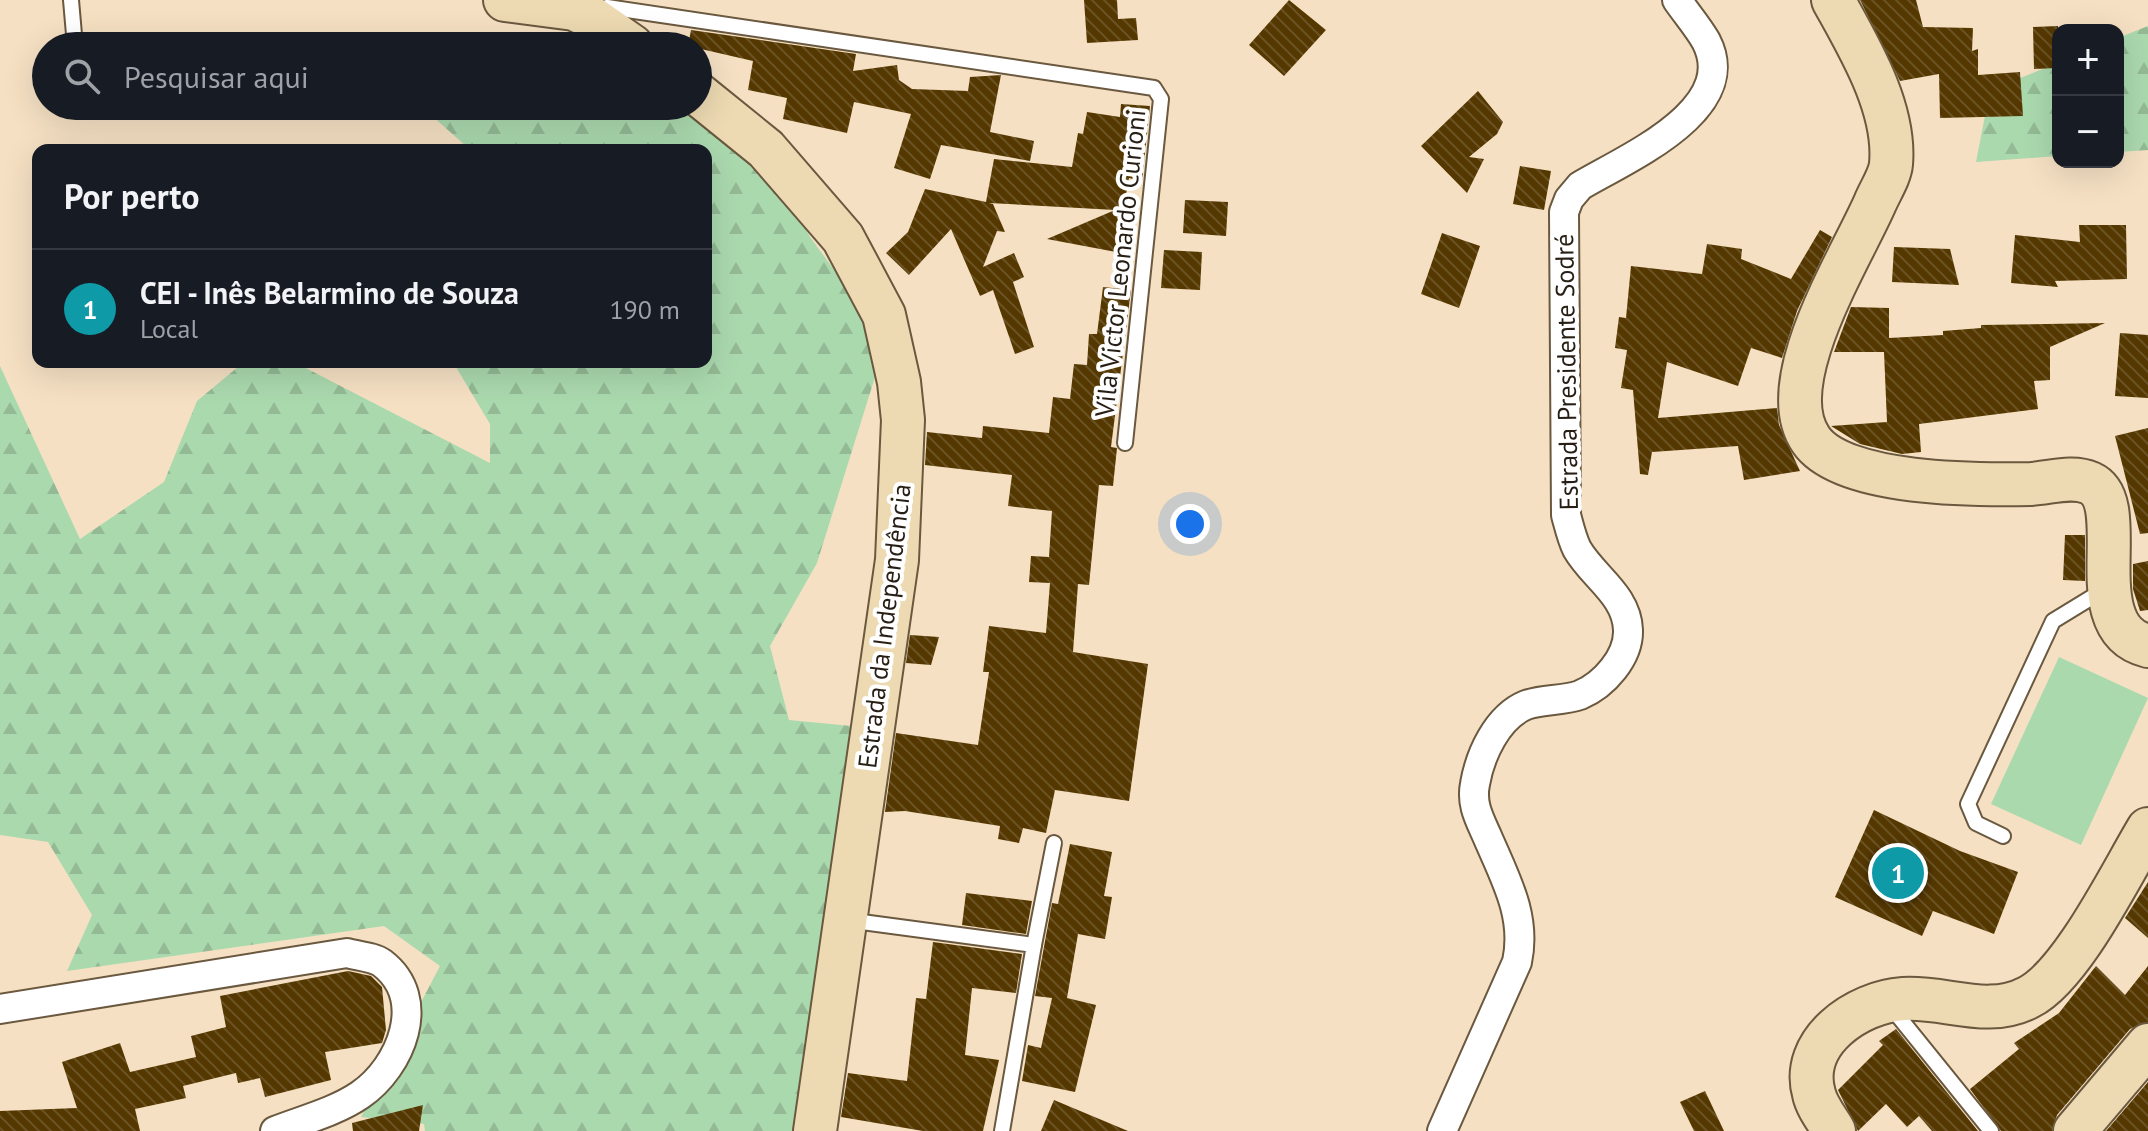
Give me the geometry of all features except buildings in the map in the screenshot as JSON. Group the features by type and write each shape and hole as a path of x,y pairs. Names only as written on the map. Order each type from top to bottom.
{"street":[{"path":"505,0 583,8 614,32"},
{"name":"Estrada Presidente Sodré","path":"1442,1131 1517,962 1522,937 1520,916 1475,809 1474,787 1480,760 1505,721 1525,706 1580,695 1603,681 1626,647 1628,630 1623,607 1576,547 1566,515 1564,212 1569,199 1580,186 1677,127 1701,105 1711,64 1707,43 1677,0"},
{"path":"1833,0 1870,72 1888,126 1891,166 1813,335 1801,387 1799,418 1823,454 1880,474 1985,485 2078,479 2094,485 2106,500 2109,519 2107,588 2126,634 2137,644 2148,646"},
{"name":"Estrada da Independência","path":"712,105 766,149 843,238 884,315 899,382 903,420 897,560 815,1131"},
{"path":"1834,1131 1814,1094 1814,1062 1824,1039 1841,1023 1868,1007 1903,999 1984,1008 2009,1005 2030,997 2063,968 2148,829"},
{"path":"0,1009 347,953 380,961 395,976 400,989 407,1025 401,1048 362,1094 275,1131"},
{"path":"2075,1131 2148,1045"}],"lane":[{"path":"71,0 74,32"},
{"name":"Vila Victor Leonardo Curioni","path":"583,8 607,7 1154,88 1161,99 1125,443"},
{"path":"2003,836 1976,823 1968,804 2053,621 2107,588"},
{"path":"1002,1131 1054,843"},
{"path":"847,919 1034,945"},
{"path":"1887,1003 1991,1131"}],"green space":[{"path":"2148,26 2148,150 2124,152 2124,36"},
{"path":"2052,65 2052,156 1976,162 1990,90"},
{"path":"437,120 710,120 771,163 810,237 835,271 846,268 880,361 817,563 770,646 789,720 872,728 808,1131 425,1131 424,1124 361,1117 440,966 384,926 67,971 92,915 48,842 0,835 0,366 80,539 164,482 197,401 237,368 306,368 490,463 490,424 457,368 712,368 712,144 464,144"},
{"path":"2059,657 2148,698 2081,845 1991,804"}],"place":[{"name":"CEI - Inês Belarmino de Souza","path":"1898,873"}]}
